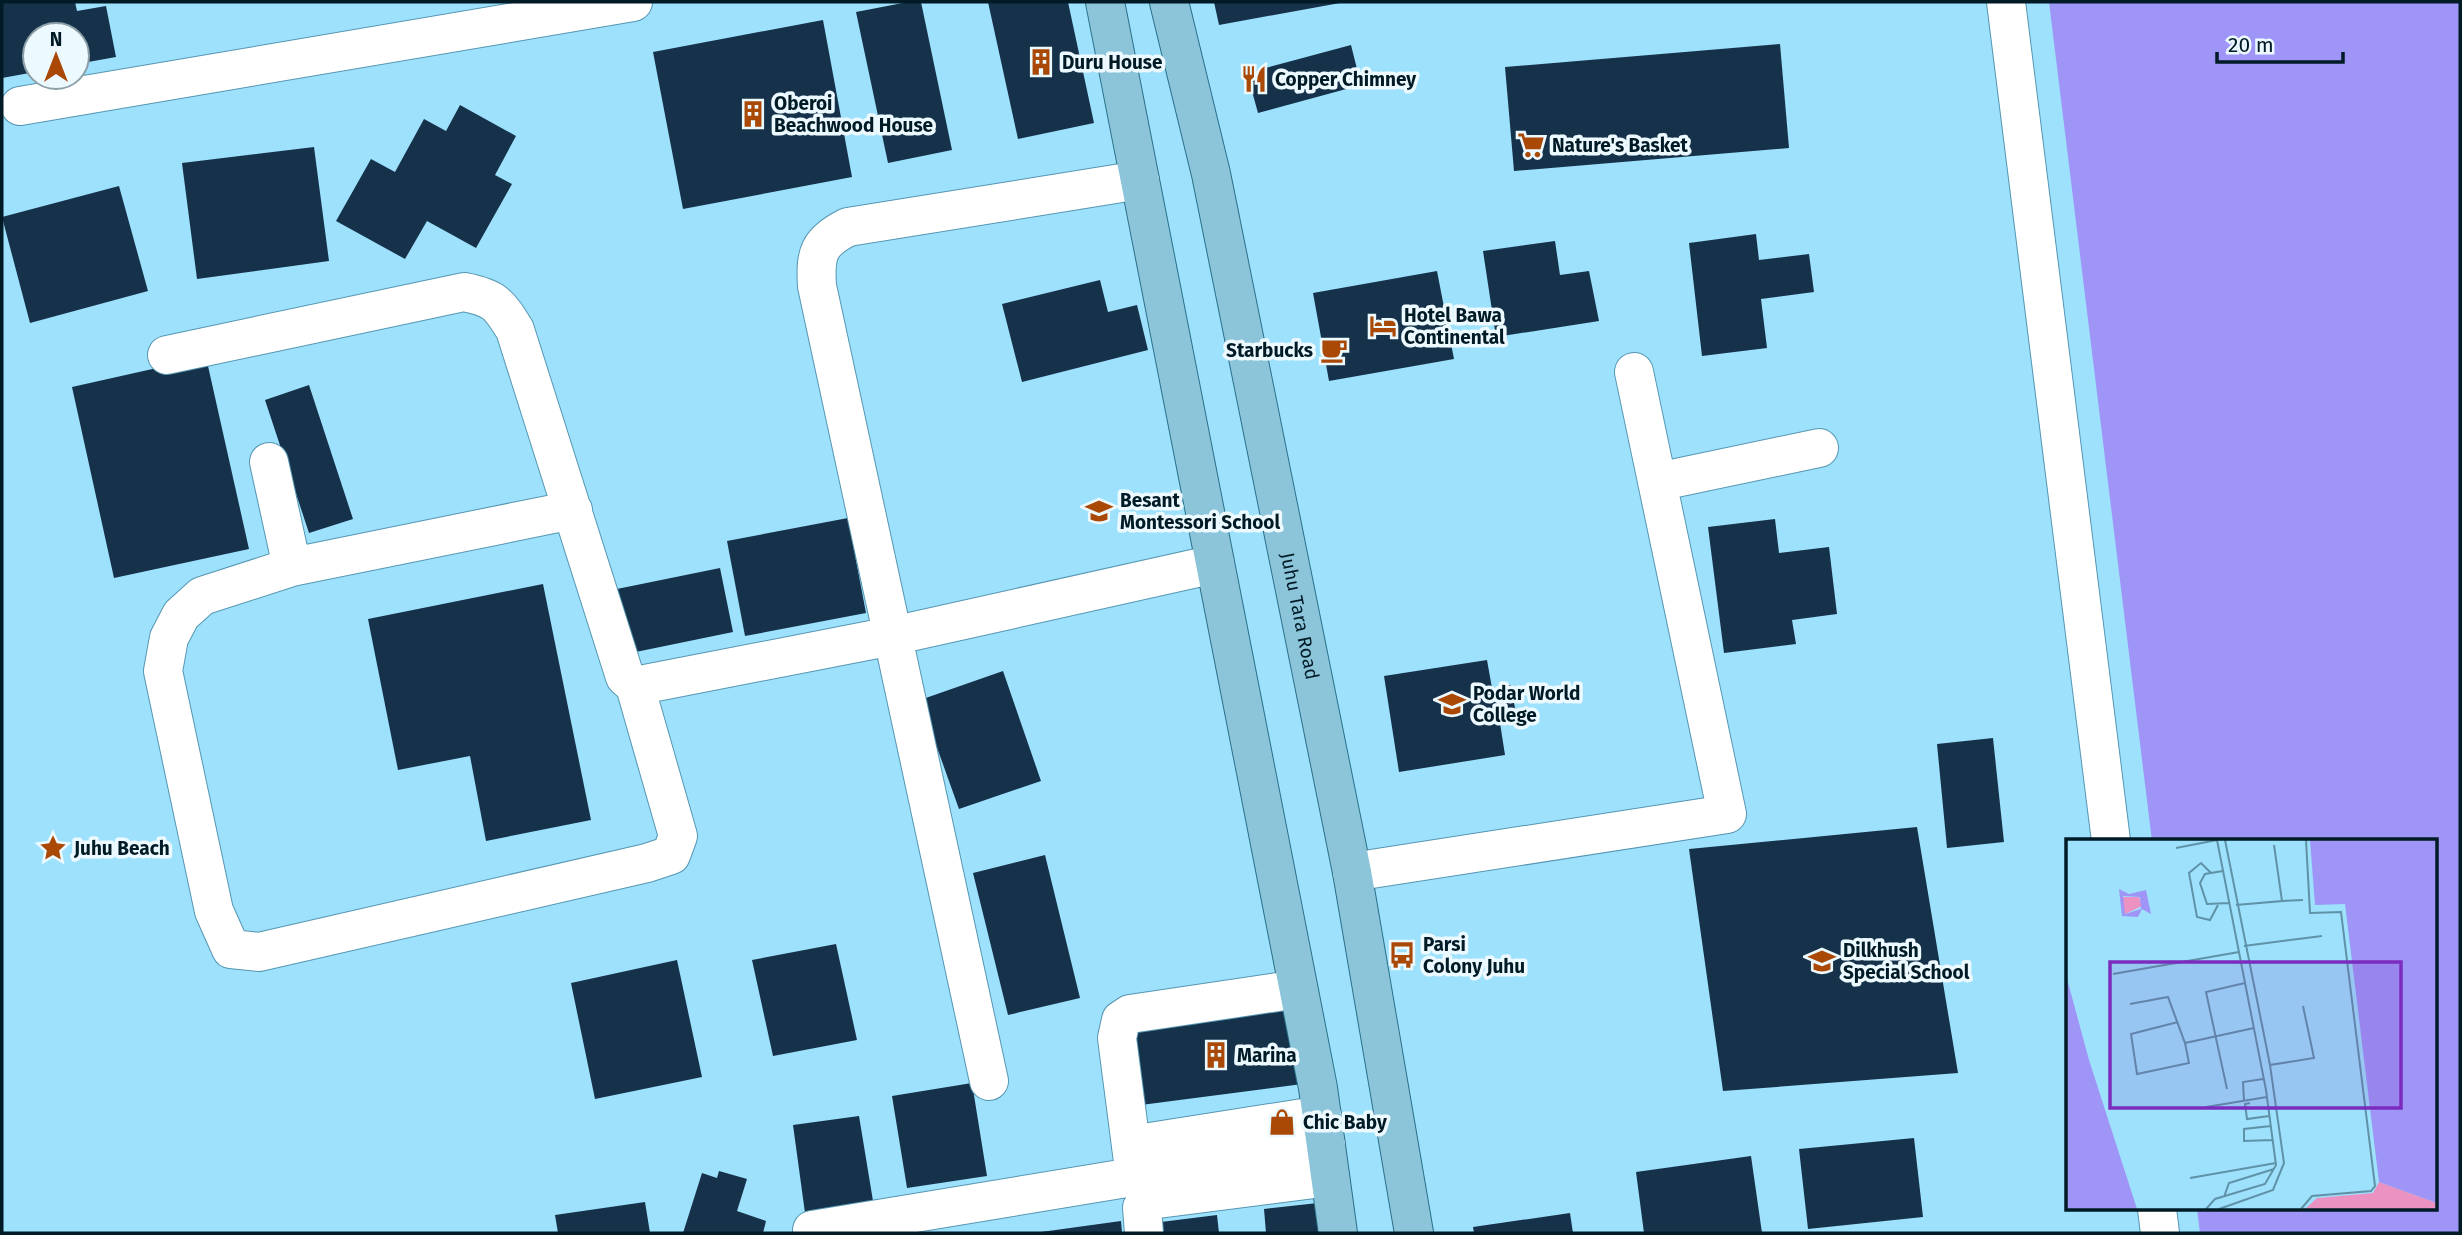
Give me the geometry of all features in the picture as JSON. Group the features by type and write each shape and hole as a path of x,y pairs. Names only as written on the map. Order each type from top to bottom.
{"main road":[{"path":"1105,2 1298,989 1326,1146 1338,1233"},
{"name":"Juhu Tara Road","path":"1169,2 1211,174 1352,872 1414,1233"}],"street":[{"path":"20,106 633,2"},
{"path":"2006,2 2111,839"},
{"path":"989,1081 817,286 815,258 830,236 848,227 1140,180"},
{"path":"167,355 464,292 489,297 502,309 515,330 573,510 625,677 635,686 678,836 671,855 634,866 259,952 231,949 214,911 163,671 169,638 181,615 202,596 292,567 573,510"},
{"path":"1352,872 1727,814 1634,372"},
{"path":"1657,482 1819,448"},
{"path":"269,462 292,567"},
{"path":"635,686 892,636 1215,564"},
{"path":"1133,1161 1117,1038 1121,1020 1130,1014 1298,989"},
{"path":"812,1230 1133,1161 1211,1148 1326,1146"},
{"path":"1144,1233 1142,1208 1150,1200 1326,1146"},
{"path":"2157,1210 2161,1233"}],"shaded area":[{"path":"2049,2 2460,2 2460,1233 2200,1233 2197,1210 2438,1210 2438,839 2152,839"}],"building":[{"path":"2,2 75,2 77,11 106,6 116,57 91,61 91,21 21,21 21,75 2,78"},
{"path":"921,2 952,150 888,163 856,12"},
{"name":"Duru House","path":"988,2 1068,2 1094,123 1018,139"},
{"path":"1214,2 1339,2 1340,3 1219,25"},
{"name":"Oberoi Beachwood House","path":"823,20 852,177 683,209 653,52"},
{"path":"1780,44 1789,148 1514,171 1505,67"},
{"path":"1351,45 1361,85 1258,113 1247,73"},
{"path":"460,105 516,136 495,175 512,184 476,248 427,221 405,259 336,221 371,159 395,172 424,119 446,131"},
{"path":"314,147 329,261 197,279 182,163"},
{"path":"119,186 148,291 30,323 2,217"},
{"path":"1756,234 1759,260 1809,254 1814,292 1761,299 1767,348 1702,356 1689,243"},
{"path":"1555,241 1560,275 1589,271 1599,321 1496,337 1483,251"},
{"name":"Hotel Bawa Continental","path":"1437,271 1454,359 1329,381 1313,293"},
{"path":"1100,280 1108,312 1137,305 1148,350 1022,382 1002,304"},
{"path":"206,357 249,549 114,578 72,387"},
{"path":"309,385 353,519 309,533 265,400"},
{"path":"848,518 866,613 745,636 727,541"},
{"path":"1775,519 1779,553 1829,547 1837,614 1792,620 1796,644 1724,653 1708,527"},
{"path":"720,568 733,632 626,654 612,590"},
{"path":"543,584 591,820 486,841 470,756 398,770 368,619"},
{"name":"Podar World College","path":"1487,660 1492,688 1511,685 1517,720 1500,723 1505,755 1399,772 1384,676"},
{"path":"1003,671 1041,781 959,809 920,700"},
{"path":"1993,738 2004,842 1947,848 1937,744"},
{"name":"Dilkhush Special School","path":"1917,827 1958,1073 1723,1091 1689,849"},
{"path":"1045,855 1080,998 1008,1015 973,873"},
{"path":"836,944 857,1040 773,1056 752,960"},
{"path":"677,960 702,1077 595,1099 571,983"},
{"name":"Marina","path":"1291,1005 1302,1084 1141,1105 1130,1026"},
{"path":"972,1083 987,1176 907,1188 892,1096"},
{"path":"859,1116 873,1201 805,1213 793,1125"},
{"path":"1914,1138 1923,1217 1808,1229 1799,1149"},
{"path":"1751,1156 1762,1233 1644,1233 1636,1172"},
{"path":"719,1171 747,1179 737,1211 766,1221 763,1233 683,1233 702,1173 717,1178"},
{"path":"645,1202 650,1233 558,1233 555,1215"},
{"path":"1327,1202 1331,1233 1266,1233 1264,1209"},
{"path":"1570,1213 1573,1233 1474,1233 1473,1227"},
{"path":"1217,1215 1219,1233 1154,1233 1153,1223"},
{"path":"1121,1221 1122,1233 1041,1233 1041,1232"}],"place":[{"name":"Duru House","path":"1041,62"},
{"name":"Copper Chimney","path":"1254,79"},
{"name":"Oberoi Beachwood House","path":"753,114"},
{"name":"Nature's Basket","path":"1531,145"},
{"name":"Hotel Bawa Continental","path":"1383,326"},
{"name":"Starbucks","path":"1334,350"},
{"name":"Besant Montessori School","path":"1099,511"},
{"name":"Podar World College","path":"1452,704"},
{"name":"Juhu Beach","path":"53,848"},
{"name":"Parsi Colony Juhu","path":"1402,955"},
{"name":"Dilkhush Special School","path":"1822,961"},
{"name":"Marina","path":"1216,1055"},
{"name":"Chic Baby","path":"1282,1122"}]}
